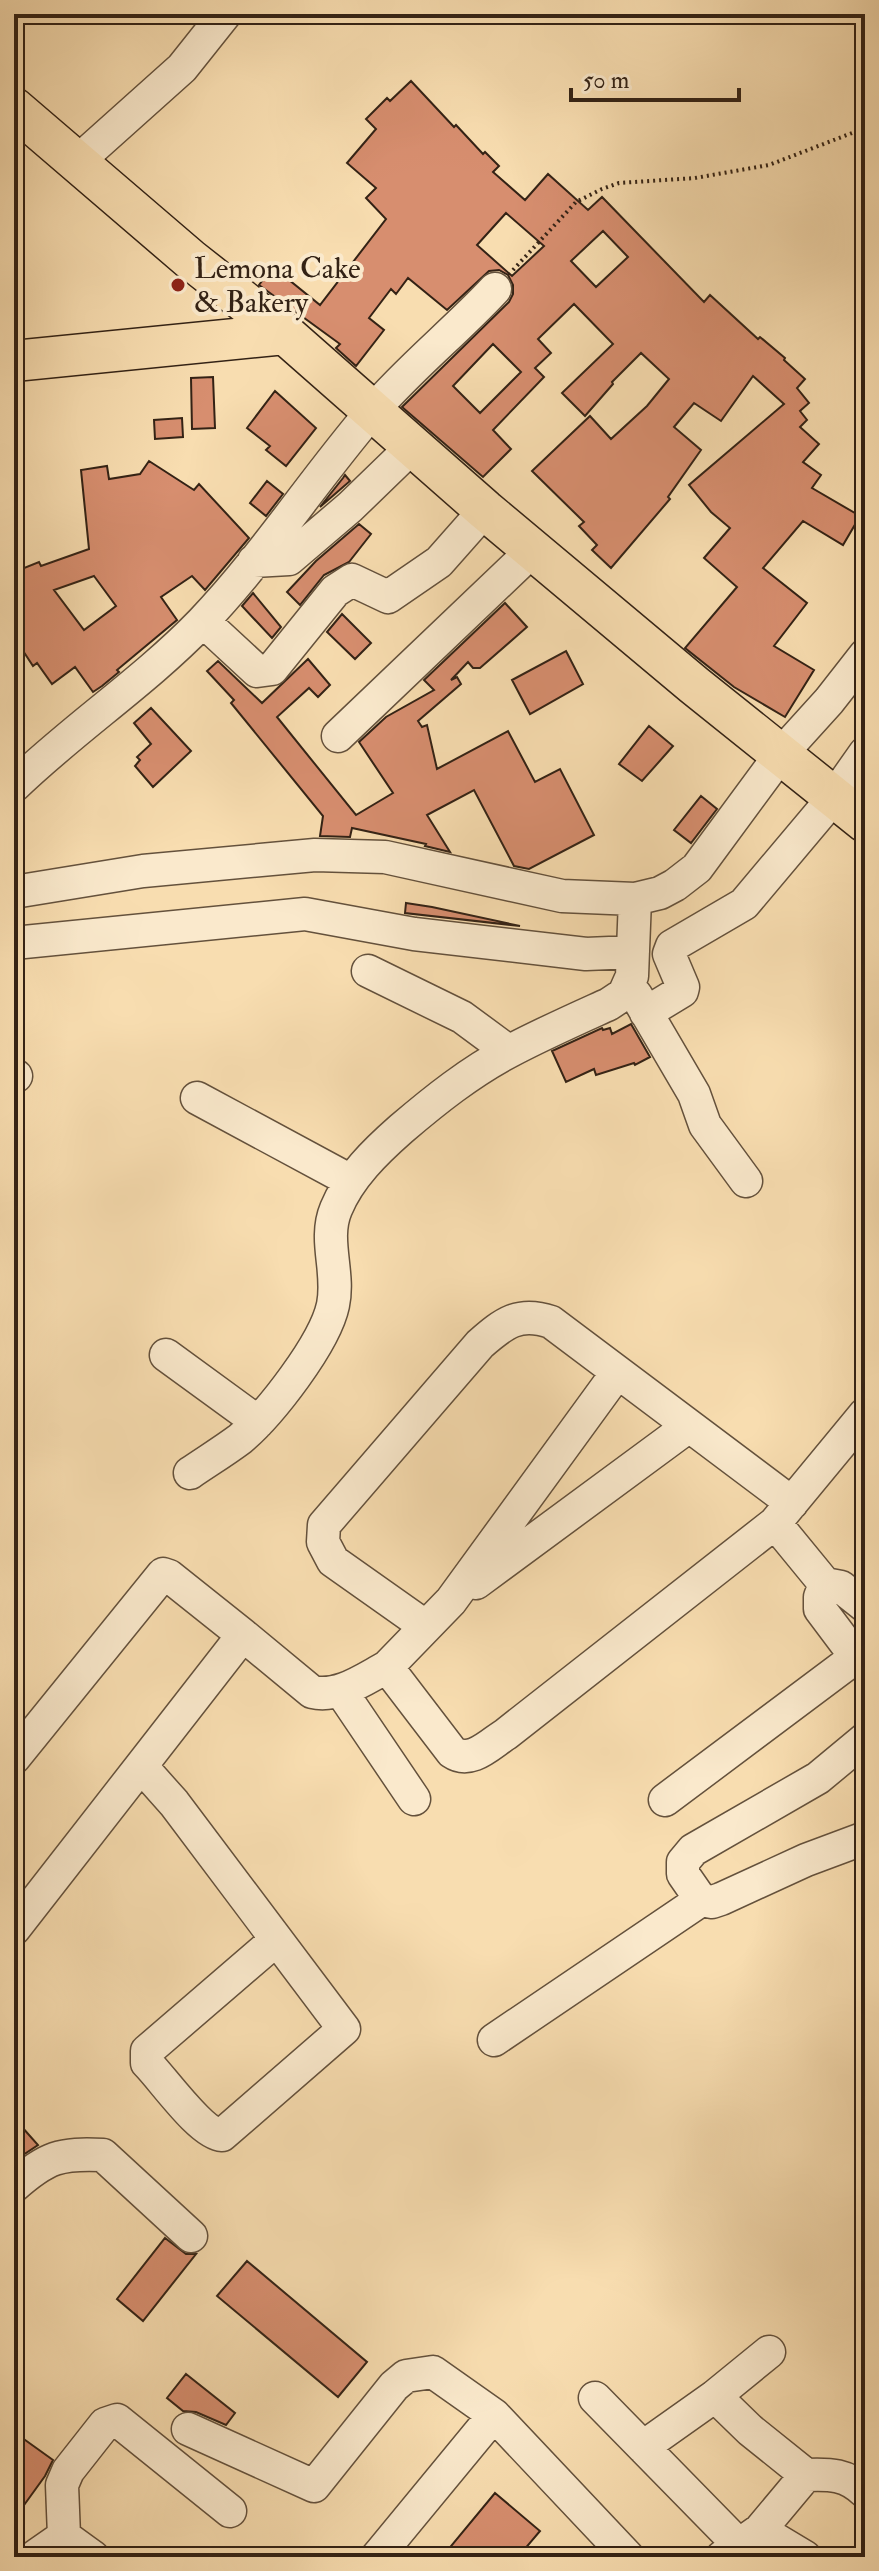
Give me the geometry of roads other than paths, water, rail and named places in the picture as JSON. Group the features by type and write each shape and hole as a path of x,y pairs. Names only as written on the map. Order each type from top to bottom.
{"main road":[{"path":"14,108 190,259 285,334 485,510 694,685 865,822"},
{"path":"14,361 285,334"}],"street":[{"path":"77,162 182,68 225,14"},
{"path":"14,786 203,621 373,410 495,289"},
{"path":"254,561 289,559 350,507 412,447"},
{"path":"203,621 257,671 272,669 335,591 352,580 388,597 439,562 485,510"},
{"path":"338,736 533,550"},
{"path":"14,943 305,914 414,934 586,954 634,927 668,889 697,868 865,655"},
{"path":"646,1013 682,991 669,954 672,946 744,904 865,753"},
{"path":"14,892 143,871 315,855 385,857 562,896 634,927"},
{"path":"190,1473 258,1422 318,1343 333,1307 336,1278 330,1238 335,1210 351,1181 382,1146 440,1096 508,1051 624,994 634,968 634,927"},
{"path":"368,971 462,1017 508,1051"},
{"path":"630,985 694,1094 705,1125 746,1181"},
{"path":"197,1098 351,1181"},
{"path":"425,1626 333,1561 323,1542 324,1525 480,1344 498,1328 521,1317 534,1316 551,1322 689,1426 783,1513 825,1584 841,1587 865,1606"},
{"path":"166,1355 258,1422"},
{"path":"451,1601 617,1373"},
{"path":"387,1667 452,1752 460,1757 470,1757 506,1734 783,1513 865,1414"},
{"path":"14,1758 163,1574 312,1692 341,1691 387,1667 451,1601 689,1426"},
{"path":"665,1800 860,1658 820,1609 825,1584"},
{"path":"14,1929 243,1635"},
{"path":"341,1691 414,1799"},
{"path":"701,1900 683,1874 683,1862 693,1850 818,1778 865,1739"},
{"path":"141,1766 174,1803 344,2029 222,2135 216,2136 200,2124 147,2063 147,2051 276,1940"},
{"path":"494,2040 701,1900 712,1902 721,1899 806,1860 865,1838"},
{"path":"14,2186 37,2166 68,2154 103,2155 191,2236"},
{"path":"643,2447 715,2396 769,2352"},
{"path":"188,2429 314,2486 394,2386 406,2376 433,2372 494,2415 628,2557"},
{"path":"715,2396 750,2430 806,2475 846,2477 865,2492"},
{"path":"595,2398 740,2544 805,2557"},
{"path":"377,2557 494,2415"},
{"path":"64,2536 62,2485 68,2471 105,2424 117,2420 230,2511"},
{"path":"740,2544 806,2475"},
{"path":"34,2557 64,2536"},
{"path":"64,2536 93,2557"}],"place":[{"name":"Lemona Cake & Bakery","path":"178,285"}]}
